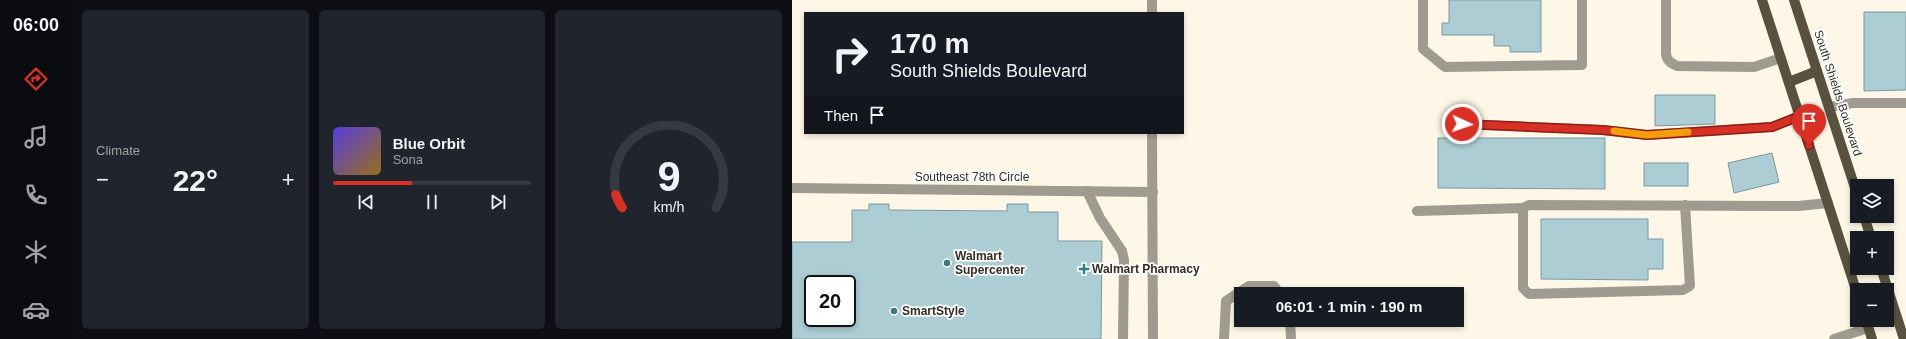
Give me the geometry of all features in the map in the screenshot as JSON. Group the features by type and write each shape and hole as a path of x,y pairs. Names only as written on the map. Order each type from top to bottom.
{"main road":[{"path":"1762,0 1854,283"},
{"name":"South Shields Boulevard","path":"1794,0 1852,179"},
{"path":"1789,82 1817,71"},
{"path":"1883,275 1904,339"},
{"path":"1868,327 1872,339"}],"street":[{"path":"1152,0 1152,12"},
{"path":"1423,0 1423,49 1445,67 1582,65 1582,0"},
{"path":"1666,0 1666,54 1671,63 1677,66 1754,67 1781,58"},
{"path":"1829,107 1853,103 1906,103"},
{"path":"1462,124 1603,130 1647,135 1772,127 1800,116"},
{"path":"1152,134 1153,339"},
{"name":"Southeast 78th Circle","path":"792,188 1153,192"},
{"path":"1087,191 1100,218 1122,251 1124,260 1123,339"},
{"path":"1418,211 1523,208 1529,205 1798,206 1828,203"},
{"path":"1523,208 1523,288 1529,294 1683,290 1690,286 1685,205"},
{"path":"1247,287 1275,287"},
{"path":"1224,339 1226,301 1234,296"},
{"path":"1290,327 1291,339"},
{"path":"1834,339 1860,327"}],"building":[{"path":"1449,0 1541,0 1541,52 1510,52 1510,46 1494,46 1494,35 1442,35 1442,23 1449,23"},
{"path":"1864,12 1906,12 1906,90 1864,91"},
{"path":"1655,95 1715,95 1715,124 1655,126"},
{"path":"1438,138 1605,138 1605,189 1438,188"},
{"path":"1772,153 1779,182 1734,193 1728,163"},
{"path":"1644,163 1688,163 1688,186 1644,186"},
{"name":"Walmart Supercenter","path":"869,204 889,204 889,210 1007,211 1007,204 1028,204 1028,212 1058,212 1058,241 1102,241 1101,339 792,339 792,242 852,242 852,210 869,210"},
{"path":"1541,219 1648,219 1648,239 1663,239 1663,269 1648,269 1648,280 1541,279"}],"slow traffic":[{"path":"1614,131 1647,135 1688,132"}],"place":[{"name":"Walmart Supercenter","path":"947,263"},
{"name":"Walmart Pharmacy","path":"1084,269"},
{"name":"SmartStyle","path":"894,311"}],"route":[{"path":"1462,124 1603,130 1647,135 1772,127 1800,116 1809,145"}]}
